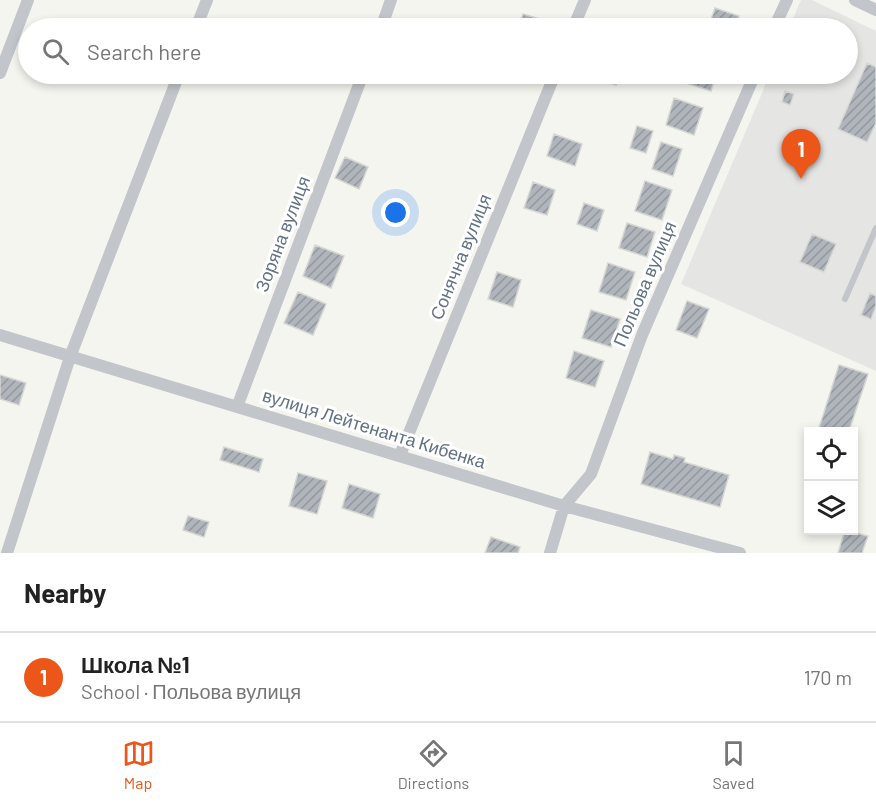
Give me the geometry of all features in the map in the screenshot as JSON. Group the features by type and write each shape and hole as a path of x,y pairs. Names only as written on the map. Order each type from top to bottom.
{"street":[{"path":"21,18 28,0"},
{"path":"200,18 207,0"},
{"path":"385,18 391,0"},
{"path":"577,18 585,0"},
{"path":"779,18 787,0"},
{"path":"855,0 876,10"},
{"path":"0,73 18,26"},
{"path":"7,553 70,357 175,84"},
{"name":"Зоряна вулиця","path":"237,407 359,84"},
{"name":"Сонячна вулиця","path":"400,455 551,84"},
{"name":"Польова вулиця","path":"564,506 591,474 642,335 751,84"},
{"name":"вулиця Лейтенанта Кибенка","path":"0,335 564,506 740,553"},
{"path":"550,553 564,506"}],"lane":[{"path":"845,299 876,228"}],"shaded area":[{"path":"801,0 812,0 849,18 793,18"},
{"path":"858,22 876,31 876,371 681,284 766,84 858,84"}],"building":[{"path":"715,8 739,16 738,18 712,18"},
{"path":"523,14 537,18 522,18"},
{"path":"867,63 876,67 876,123 867,142 838,129"},
{"path":"689,84 713,84 711,91"},
{"path":"785,91 794,94 790,105 782,102"},
{"path":"674,98 703,108 694,135 666,125"},
{"path":"637,126 653,131 646,153 630,148"},
{"path":"554,134 582,144 575,166 547,156"},
{"path":"661,142 682,149 673,176 652,169"},
{"path":"345,157 368,167 359,189 335,178"},
{"path":"645,181 672,190 662,220 635,211"},
{"path":"533,182 555,190 547,215 524,208"},
{"path":"584,203 604,210 597,231 577,224"},
{"path":"627,223 655,232 647,257 619,248"},
{"path":"812,234 836,244 824,272 800,262"},
{"path":"315,245 344,256 331,288 303,276"},
{"path":"608,263 635,272 626,300 599,292"},
{"path":"497,272 521,280 513,307 488,299"},
{"path":"298,292 326,304 313,335 284,323"},
{"path":"870,293 876,296 876,306 871,319 861,315"},
{"path":"687,301 709,309 697,338 676,330"},
{"path":"591,310 620,319 611,347 582,338"},
{"path":"574,351 604,361 595,387 566,378"},
{"path":"839,365 868,374 850,427 819,427"},
{"path":"0,375 26,383 19,405 0,399"},
{"path":"224,447 263,459 259,472 220,460"},
{"path":"650,452 673,459 674,455 685,458 684,462 729,475 720,507 641,484"},
{"path":"298,473 327,481 317,514 289,506"},
{"path":"349,484 380,494 373,518 342,508"},
{"path":"188,516 209,522 204,537 183,530"},
{"path":"858,533 868,536 862,553 838,553 843,535"},
{"path":"491,537 520,547 518,553 485,553"}],"place":[{"name":"Школа №1","path":"801,179"}]}
